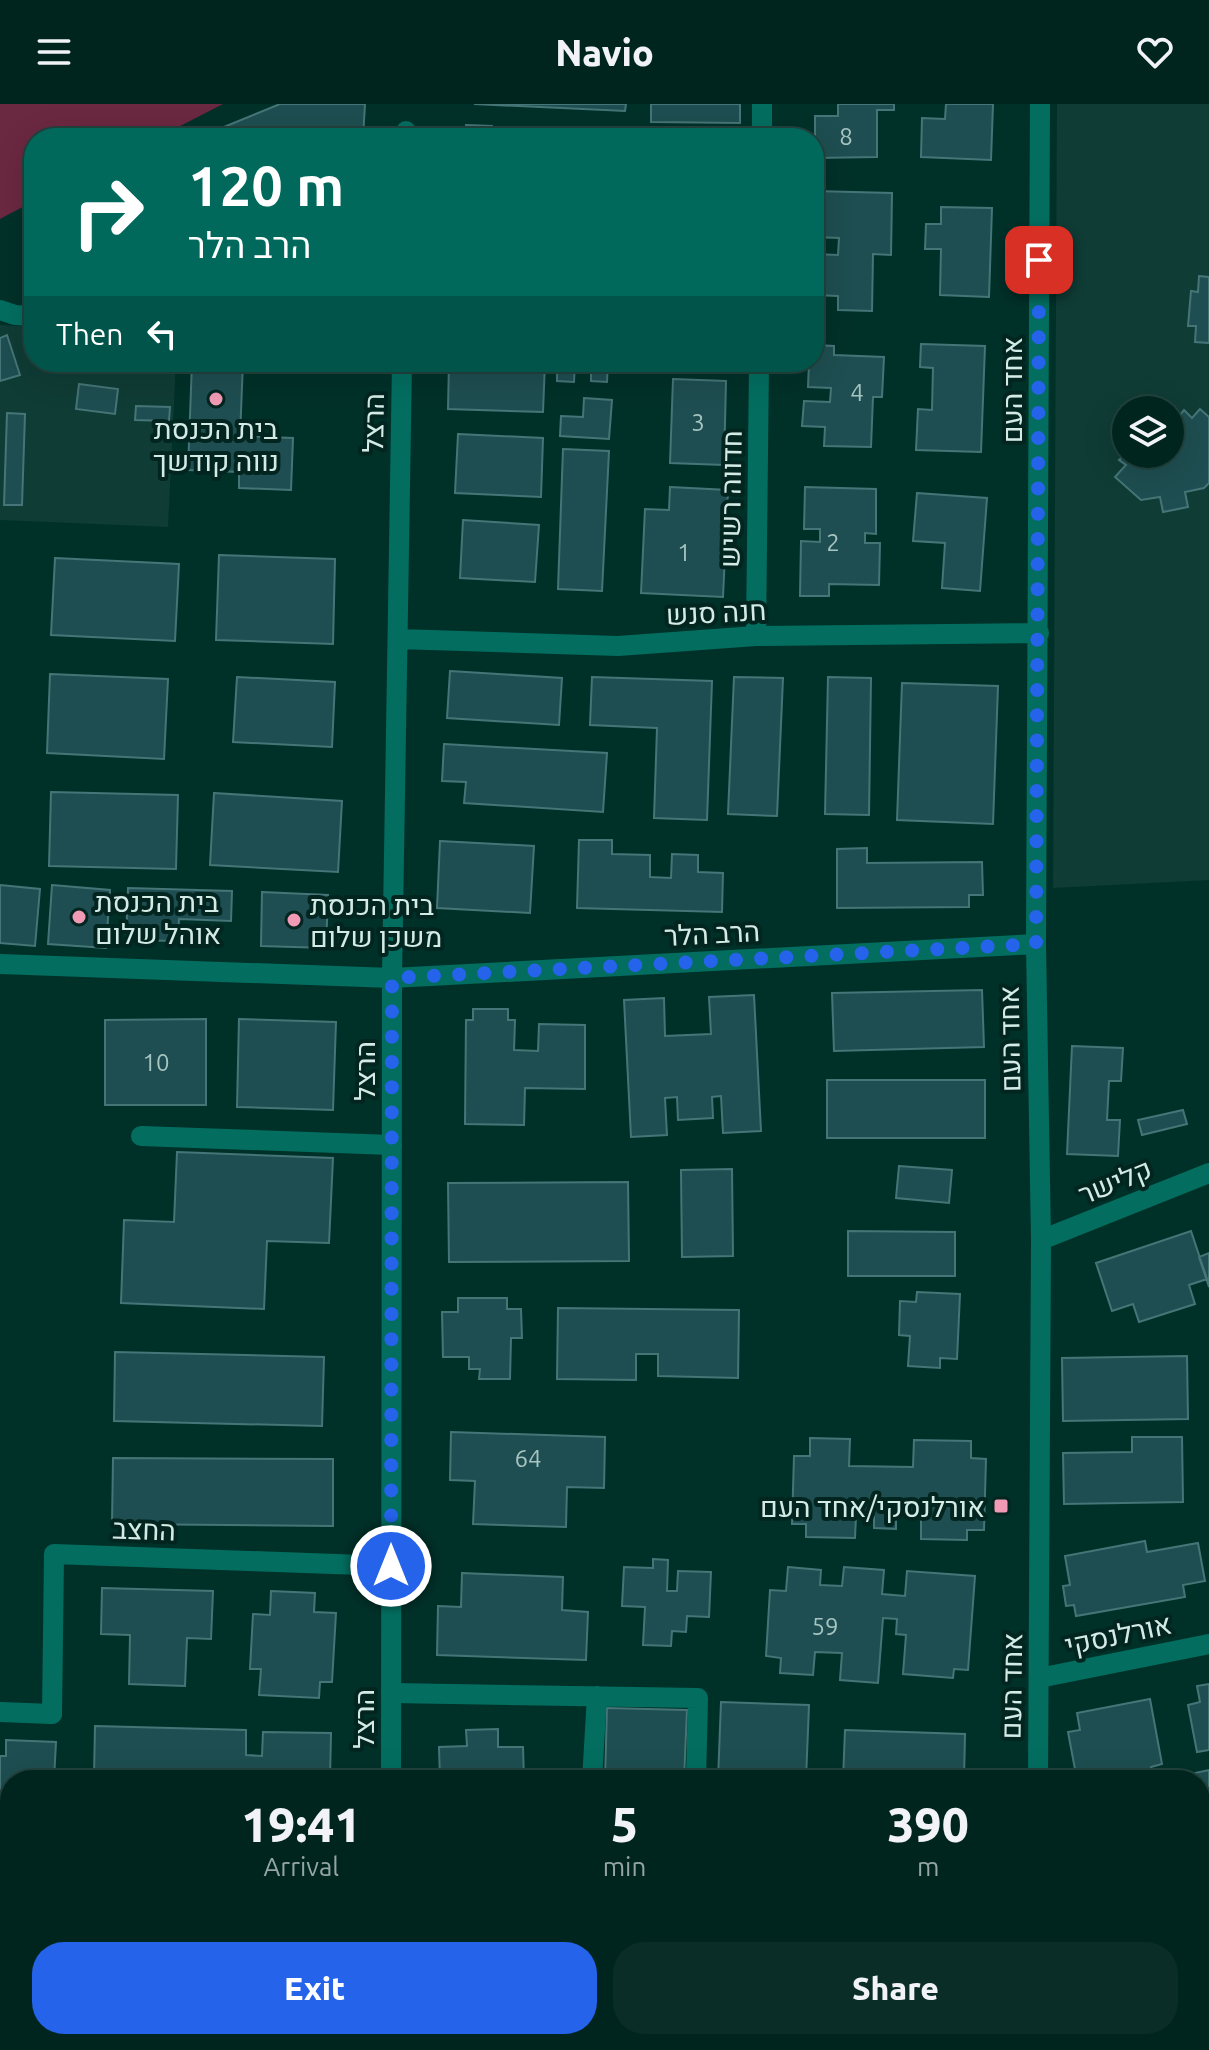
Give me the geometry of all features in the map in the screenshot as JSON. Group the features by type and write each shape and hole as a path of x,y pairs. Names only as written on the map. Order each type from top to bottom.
{"street":[{"path":"762,104 762,128"},
{"name":"אחד העם","path":"1038,1770 1041,1240 1036,944 1040,104"},
{"path":"0,310 24,315"},
{"name":"הרצל","path":"391,1770 392,978 402,372"},
{"name":"חדווה רשיש","path":"756,636 759,372"},
{"name":"חנה סנש","path":"398,639 618,646 756,636 1039,633"},
{"name":"הרב הלר","path":"0,964 392,978 1036,944"},
{"path":"141,1136 392,1145"},
{"name":"קלישר","path":"1041,1240 1209,1173"},
{"name":"החצב","path":"0,1712 52,1714 54,1554 391,1566"},
{"name":"אורלנסקי","path":"1039,1678 1209,1644"},
{"path":"391,1693 698,1698 696,1770"},
{"path":"593,1770 597,1696"}],"shaded area":[{"path":"0,104 223,104 176,128 24,128 24,206 0,219"},
{"path":"1057,104 1209,104 1209,880 1053,888"},
{"path":"0,325 24,326 24,372 176,372 168,527 0,520"}],"building":[{"path":"280,104 365,104 364,128 221,128"},
{"path":"474,104 626,104 625,111"},
{"path":"651,104 740,104 740,123 651,122"},
{"path":"838,104 894,104 894,110 877,110 877,157 824,158 824,128 815,128 815,116 838,116"},
{"path":"946,104 993,104 991,160 921,157 922,118 945,119"},
{"path":"466,125 492,126 492,128 466,128"},
{"path":"824,191 892,193 891,255 873,254 872,311 838,310 838,296 824,295 824,254 838,255 839,238 824,237"},
{"path":"941,207 992,208 989,297 940,295 941,249 925,249 926,224 941,224"},
{"path":"1199,276 1209,277 1209,343 1195,342 1196,326 1188,326 1191,291 1198,292"},
{"path":"7,335 20,375 0,381 0,338"},
{"path":"921,344 985,346 981,452 916,450 918,409 932,410 933,368 920,367"},
{"path":"824,346 834,346 834,355 884,357 882,397 873,397 871,447 824,446 825,427 802,426 804,401 830,402 831,388 808,387 809,372 824,372"},
{"name":"בית הכנסת נווה קודשך","path":"192,372 243,372 240,436 293,438 291,490 239,488 239,472 188,470"},
{"path":"449,372 545,372 543,412 448,409"},
{"path":"557,372 575,372 574,382 557,381"},
{"path":"591,372 608,372 607,382 591,381"},
{"path":"673,379 726,381 724,465 670,463"},
{"path":"79,384 118,389 115,414 76,409"},
{"path":"584,398 612,400 609,439 560,436 561,416 583,417"},
{"path":"136,406 170,407 169,421 135,420"},
{"path":"1200,409 1209,417 1209,483 1204,488 1185,492 1188,507 1163,512 1160,497 1141,500 1115,477 1123,468 1184,468 1184,410 1192,418"},
{"path":"7,413 25,414 22,505 4,505"},
{"path":"458,434 543,438 541,497 455,493"},
{"path":"563,449 609,451 602,591 558,589"},
{"path":"670,487 728,490 723,597 641,593 645,509 669,510"},
{"path":"805,487 876,489 876,534 865,533 865,543 880,543 879,585 829,584 829,596 800,596 801,541 820,542 820,529 804,529"},
{"path":"917,493 987,498 980,591 942,588 945,543 913,541"},
{"path":"463,520 539,525 535,582 460,578"},
{"path":"219,555 335,559 333,644 216,640"},
{"path":"55,558 179,564 175,641 51,635"},
{"path":"450,671 562,678 559,725 447,718"},
{"path":"50,674 168,679 164,759 47,753"},
{"path":"237,677 335,682 332,747 233,742"},
{"path":"592,677 712,681 707,820 654,818 657,728 590,725"},
{"path":"734,677 783,678 777,816 728,814"},
{"path":"828,677 871,678 869,815 825,814"},
{"path":"902,683 998,686 993,824 897,820"},
{"path":"444,744 607,753 603,812 464,803 466,782 442,781"},
{"path":"51,792 178,795 176,869 49,866"},
{"path":"214,793 342,801 338,872 210,865"},
{"path":"579,840 612,840 612,854 650,855 650,877 671,878 672,854 698,855 698,872 723,873 722,912 577,908"},
{"path":"440,841 534,846 530,913 437,908"},
{"path":"867,848 867,863 982,862 983,895 969,895 969,907 837,908 837,849"},
{"path":"0,885 40,889 35,946 0,943"},
{"name":"בית הכנסת אוהל שלום","path":"52,885 110,890 106,948 48,944"},
{"path":"128,888 232,891 231,921 179,919 178,941 126,940"},
{"name":"בית הכנסת משכן שלום","path":"262,892 328,895 326,948 261,946"},
{"path":"982,990 984,1047 834,1051 832,993"},
{"path":"754,995 761,1131 723,1133 721,1096 712,1097 713,1118 678,1120 677,1097 665,1098 667,1135 631,1137 624,1000 664,998 665,1036 711,1034 709,997"},
{"path":"473,1009 508,1009 508,1020 515,1020 514,1050 538,1051 539,1024 585,1025 585,1089 525,1088 524,1125 465,1124 466,1020 473,1020"},
{"path":"206,1019 206,1105 105,1105 105,1020"},
{"path":"239,1019 336,1022 333,1110 237,1107"},
{"path":"1072,1046 1123,1048 1121,1081 1109,1081 1107,1120 1120,1120 1118,1156 1067,1154"},
{"path":"827,1080 985,1080 985,1138 827,1138"},
{"path":"1183,1110 1187,1124 1142,1135 1138,1120"},
{"path":"177,1152 333,1158 329,1243 267,1241 264,1309 121,1303 124,1220 174,1222"},
{"path":"899,1166 952,1170 949,1203 896,1198"},
{"path":"732,1169 733,1256 682,1257 681,1170"},
{"path":"628,1182 629,1261 449,1262 448,1183"},
{"path":"848,1231 955,1232 955,1276 848,1276"},
{"path":"1191,1231 1207,1279 1189,1285 1195,1304 1139,1322 1133,1304 1112,1311 1096,1263"},
{"path":"1209,1253 1209,1287 1199,1257"},
{"path":"917,1292 960,1294 957,1359 940,1358 940,1368 908,1366 910,1336 899,1335 900,1301 916,1302"},
{"path":"458,1298 507,1298 507,1309 521,1309 522,1338 511,1338 510,1379 479,1379 480,1369 469,1369 469,1357 443,1357 442,1312 458,1312"},
{"path":"558,1308 739,1310 738,1378 658,1376 658,1354 636,1354 636,1380 557,1379"},
{"path":"115,1352 324,1357 322,1426 114,1421"},
{"path":"1187,1356 1188,1419 1063,1421 1062,1358"},
{"path":"451,1432 605,1437 604,1488 567,1487 566,1527 473,1524 475,1481 450,1480"},
{"path":"1132,1437 1182,1437 1183,1502 1064,1504 1063,1453 1132,1452"},
{"path":"810,1438 850,1439 849,1466 913,1467 914,1440 971,1441 971,1458 986,1459 984,1530 967,1530 967,1540 921,1539 921,1513 896,1512 896,1529 874,1528 874,1517 856,1516 855,1538 806,1537 806,1524 792,1524 794,1456 810,1456"},
{"path":"113,1458 333,1459 333,1526 112,1524"},
{"path":"1145,1541 1147,1552 1198,1543 1205,1581 1183,1585 1185,1597 1076,1616 1074,1605 1066,1606 1063,1586 1070,1585 1065,1556"},
{"path":"653,1559 668,1560 667,1591 677,1591 678,1571 711,1572 709,1617 687,1616 686,1632 672,1631 671,1646 643,1645 645,1607 622,1606 624,1567 653,1568"},
{"path":"788,1567 821,1570 820,1585 842,1586 844,1567 884,1570 882,1594 905,1596 907,1571 975,1576 968,1670 954,1669 953,1678 903,1674 906,1635 896,1634 897,1619 883,1618 878,1683 840,1680 842,1653 815,1652 813,1675 780,1673 781,1658 766,1656 770,1590 786,1591"},
{"path":"462,1573 563,1577 562,1610 588,1612 586,1660 437,1655 438,1606 461,1607"},
{"path":"102,1588 213,1591 211,1639 187,1638 185,1686 129,1684 130,1635 101,1634"},
{"path":"271,1591 315,1593 314,1612 336,1613 332,1682 320,1682 319,1698 259,1695 261,1669 250,1669 253,1614 270,1615"},
{"path":"1209,1684 1209,1750 1197,1752 1188,1705 1200,1702 1197,1686"},
{"path":"1150,1699 1162,1764 1151,1767 1151,1770 1075,1770 1068,1732 1080,1730 1077,1713"},
{"path":"721,1702 809,1705 806,1770 718,1770"},
{"path":"607,1708 687,1710 684,1770 605,1770"},
{"path":"95,1726 246,1730 246,1755 262,1756 263,1732 331,1733 330,1770 94,1770"},
{"path":"498,1729 498,1747 523,1747 524,1770 440,1770 439,1747 467,1746 466,1730"},
{"path":"845,1730 965,1734 964,1770 843,1770"},
{"path":"6,1740 56,1742 55,1770 0,1770 0,1756 6,1756"}],"place":[{"name":"בית הכנסת נווה קודשך","path":"216,399"},
{"name":"בית הכנסת אוהל שלום","path":"79,917"},
{"name":"בית הכנסת משכן שלום","path":"294,920"},
{"name":"אורלנסקי/אחד העם","path":"1001,1506"}],"route":[{"path":"391,1566 392,978 1036,944 1039,260"}]}
